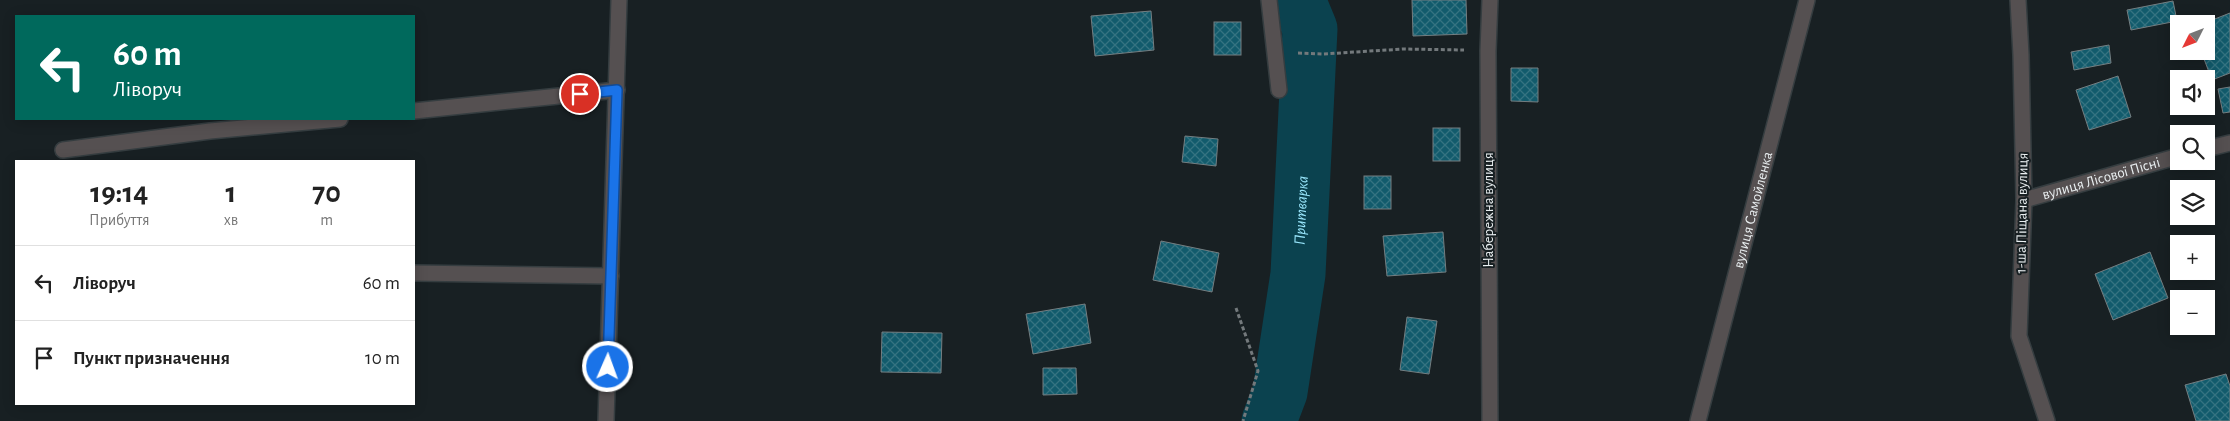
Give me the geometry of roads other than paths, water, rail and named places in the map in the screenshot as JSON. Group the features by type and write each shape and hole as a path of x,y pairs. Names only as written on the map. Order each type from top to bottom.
{"street":[{"path":"606,421 620,0"},
{"path":"1269,0 1279,90"},
{"name":"Набережна вулиця","path":"1490,0 1488,51 1490,421"},
{"name":"вулиця Самойленка","path":"1698,421 1807,0"},
{"name":"1-ша Піщана вулиця","path":"2018,0 2024,200 2019,336 2046,421"},
{"path":"415,111 617,90"},
{"path":"63,150 210,131 329,120"},
{"path":"2215,147 2230,143"},
{"name":"вулиця Лісової Пісні","path":"2024,200 2170,159"},
{"path":"415,273 611,276"}],"waterway":[{"name":"Притварка","path":"1269,421 1280,392 1298,274 1310,29 1298,0"}]}
